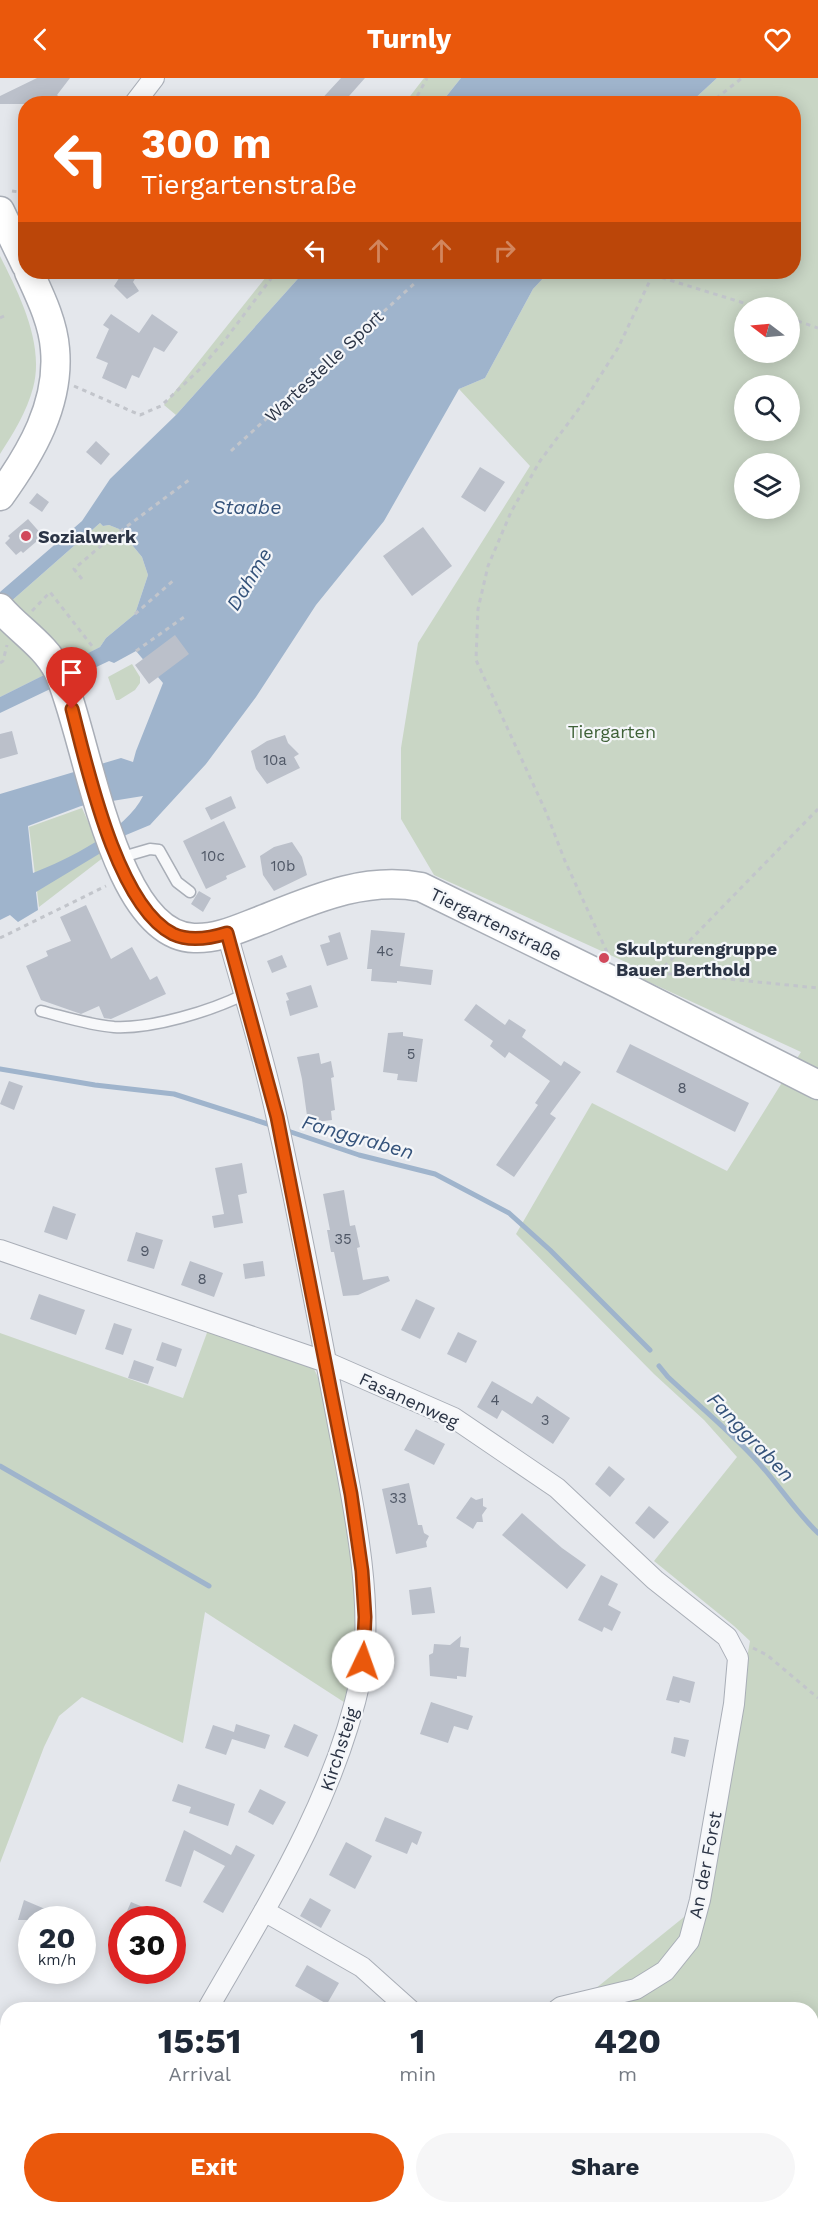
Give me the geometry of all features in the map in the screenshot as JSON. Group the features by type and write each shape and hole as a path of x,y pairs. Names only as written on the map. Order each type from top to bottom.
{"street":[{"path":"140,96 154,78"},
{"path":"6,201 18,238"},
{"path":"0,496 44,422 56,380 56,348 44,305 33,279"},
{"name":"Tiergartenstraße","path":"10,620 47,655 60,675 110,846 141,904 156,922 175,934 192,938 212,937 358,887 390,883 421,887 818,1085"},
{"name":"Kirchsteig","path":"212,2002 264,1911 326,1792 361,1677 365,1617 362,1571 351,1494 277,1117 227,933"},
{"name":"Fasanenweg","path":"0,1250 326,1362 454,1419 557,1488 655,1580 727,1636"},
{"name":"An der Forst","path":"582,2002 636,1989 666,1971 689,1941 700,1900 734,1704 738,1658 727,1636"},
{"path":"264,1911 362,1967 401,2002"}],"lane":[{"path":"110,846 159,850 177,882 190,892"},
{"path":"41,1011 93,1024 117,1027 136,1026 217,1007 245,993"}],"path":[{"path":"417,96 427,78"},
{"path":"720,96 742,78"},
{"path":"72,386 140,415 161,406 199,370 225,340 271,279"},
{"path":"609,957 476,660 478,609 488,566 511,512 540,461 582,406 618,348 650,279"},
{"path":"671,279 734,299"},
{"name":"Wartestelle Sport","path":"231,451 416,282"},
{"path":"800,322 818,328"},
{"path":"82,579 74,569 102,545 189,480"},
{"path":"135,614 174,580"},
{"path":"0,663 3,661 10,620 50,592 92,646"},
{"path":"136,651 187,615"},
{"path":"658,973 818,809"},
{"path":"0,938 110,846"},
{"path":"642,975 658,973 818,988"},
{"path":"727,1636 767,1655 818,1698"}],"green space":[{"path":"424,78 461,78 447,96 410,96"},
{"name":"Tiergarten","path":"717,78 818,78 818,2002 579,2002 705,1900 750,1641 654,1561 737,1457 704,1420 654,1374 516,1234 592,1103 727,1171 801,1052 638,977 630,964 434,875 401,819 401,748 418,643 530,466 459,389 485,378 533,289 542,279 801,279 801,96 698,96"},
{"path":"0,256 28,320 36,354 36,371 27,405 0,454"},
{"path":"264,279 298,279 176,415 164,405"},
{"path":"100,523 103,526 109,525 119,529 142,557 148,575 135,614 106,638 100,647 0,697 0,611"},
{"path":"132,664 140,677 140,683 135,690 116,700 108,677"},
{"path":"82,808 104,857 39,907 29,827"},
{"path":"208,1330 313,1367 322,1385 342,1485 357,1588 357,1655 350,1706 205,1612 183,1743 82,1697 59,1716 44,1747 0,1863 0,1333 183,1398"}],"water":[{"path":"461,78 717,78 698,96 447,96"},
{"name":"Staabe","path":"298,279 542,279 533,289 485,378 459,389 384,521 316,605 256,697 206,764 150,825 126,835 36,892 38,910 18,922 10,915 0,920 0,794 121,758 133,762 163,683 136,651 114,663 109,661 0,713 0,697 100,647 106,638 135,614 148,575 142,557 119,529 109,525 103,526 100,523 0,611 0,592 82,521 110,479 176,415","holes":["143,796 124,821 79,852 33,873 28,826 81,806"]}],"building":[{"path":"37,78 70,78 58,96 18,96 18,104 0,104 0,96"},
{"path":"341,78 365,78 349,96 324,96"},
{"path":"118,279 135,279 133,282 139,291 127,299 114,286"},
{"path":"111,314 139,333 152,314 178,332 164,352 154,347 139,378 132,375 126,389 102,378 108,363 96,358 109,329 103,325"},
{"path":"96,441 110,454 101,465 86,452"},
{"path":"480,467 505,482 485,512 461,497"},
{"path":"37,493 49,502 42,512 29,503"},
{"name":"Sozialwerk","path":"28,519 43,536 23,553 21,551 16,555 5,543 10,538 8,536"},
{"path":"423,527 452,566 412,596 383,556"},
{"path":"175,635 189,654 149,684 135,665"},
{"path":"12,731 18,754 0,759 0,734"},
{"path":"285,735 288,743 299,754 294,757 300,768 267,784 256,769 251,751 267,741"},
{"path":"231,796 236,808 211,820 205,808"},
{"path":"224,821 246,867 206,889 183,841"},
{"path":"292,842 302,857 307,875 274,891 263,875 260,856 274,847"},
{"path":"199,891 211,898 203,912 191,904"},
{"path":"86,905 111,959 132,947 150,980 157,976 166,994 111,1019 104,1018 99,1006 81,1014 41,1000 26,966 48,956 46,951 71,941 60,917"},
{"path":"371,930 405,933 400,966 433,970 431,985 371,981 372,969 367,969"},
{"path":"340,932 348,959 327,966 320,945 330,942 328,936"},
{"path":"282,955 287,967 272,973 267,961"},
{"path":"311,985 318,1007 290,1016 286,993"},
{"path":"476,1004 505,1025 509,1019 526,1030 522,1037 561,1066 564,1061 581,1072 550,1114 556,1118 514,1177 496,1165 538,1105 535,1103 550,1081 509,1052 505,1058 490,1046 493,1041 464,1020"},
{"path":"403,1032 403,1036 423,1039 417,1082 397,1080 398,1074 383,1072 388,1033"},
{"path":"630,1044 749,1103 735,1132 616,1072"},
{"path":"319,1053 321,1064 331,1061 335,1110 331,1111 332,1120 308,1123 297,1057"},
{"path":"9,1081 23,1086 14,1110 0,1104"},
{"path":"242,1163 247,1193 238,1195 243,1223 214,1228 212,1216 224,1214 215,1168"},
{"path":"344,1190 350,1226 355,1225 360,1247 357,1248 363,1280 388,1276 390,1281 358,1295 343,1296 334,1252 331,1252 327,1230 330,1230 323,1194"},
{"path":"53,1206 76,1214 67,1240 44,1232"},
{"path":"136,1232 163,1240 154,1269 127,1261"},
{"path":"190,1261 223,1273 214,1297 181,1285"},
{"path":"263,1261 265,1276 245,1279 243,1264"},
{"path":"39,1294 85,1310 76,1335 30,1319"},
{"path":"416,1299 435,1308 420,1339 401,1330"},
{"path":"114,1323 132,1329 123,1355 105,1349"},
{"path":"458,1332 477,1341 466,1363 447,1354"},
{"path":"162,1342 182,1349 176,1367 156,1360"},
{"path":"134,1360 154,1367 148,1384 128,1378"},
{"path":"492,1381 532,1404 537,1396 570,1418 553,1444 502,1410 497,1419 477,1407"},
{"path":"416,1429 445,1444 434,1465 404,1450"},
{"path":"609,1466 625,1479 610,1497 595,1484"},
{"path":"409,1483 418,1525 422,1525 424,1533 429,1536 426,1542 427,1547 396,1554 382,1489"},
{"path":"471,1497 476,1500 483,1498 483,1506 487,1508 482,1515 483,1522 477,1522 473,1529 456,1518"},
{"path":"649,1506 669,1522 654,1539 635,1523"},
{"path":"522,1513 562,1548 586,1565 567,1589 502,1535"},
{"path":"601,1575 618,1584 608,1605 621,1612 612,1631 604,1627 602,1632 578,1620"},
{"path":"431,1587 435,1613 412,1615 409,1590"},
{"path":"461,1636 460,1647 469,1648 466,1677 457,1676 457,1679 430,1676 429,1655 433,1653 434,1644 450,1645"},
{"path":"673,1676 695,1682 690,1703 666,1700"},
{"path":"431,1702 473,1716 468,1730 454,1726 448,1743 420,1734"},
{"path":"236,1724 270,1735 265,1749 232,1739 226,1755 205,1748 213,1725 234,1732"},
{"path":"294,1724 318,1735 308,1757 284,1747"},
{"path":"674,1737 689,1740 685,1757 671,1753"},
{"path":"178,1784 235,1804 228,1826 189,1813 191,1807 172,1801"},
{"path":"260,1789 286,1802 273,1825 248,1812"},
{"path":"385,1817 422,1832 417,1845 412,1842 407,1854 375,1841"},
{"path":"184,1830 231,1855 236,1845 255,1855 223,1913 203,1902 225,1866 194,1850 181,1887 165,1881"},
{"path":"346,1842 372,1856 355,1889 329,1875"},
{"path":"310,1898 331,1910 321,1928 300,1916"},
{"path":"24,1900 38,1906 22,1906"},
{"path":"131,1902 141,1906 129,1906"},
{"path":"307,1965 339,1983 328,2002 323,2002 295,1986"}],"waterway":[{"name":"Fanggraben","path":"0,1069 95,1085 174,1094 274,1126"},
{"name":"Fanggraben","path":"285,1130 359,1155 435,1174 509,1213 550,1250 650,1350"},
{"name":"Fanggraben","path":"659,1366 747,1451 818,1533"},
{"path":"0,1466 209,1586"}],"place":[{"name":"Sozialwerk","path":"26,536"},
{"name":"Skulpturengruppe Bauer Berthold","path":"604,958"}],"route":[{"path":"72,709 100,810 124,872 141,904 156,922 175,934 192,938 212,937 227,933 277,1117 351,1494 362,1571 365,1617 363,1661"}],"water label":[{"name":"Dahme","path":"249,579"}]}
